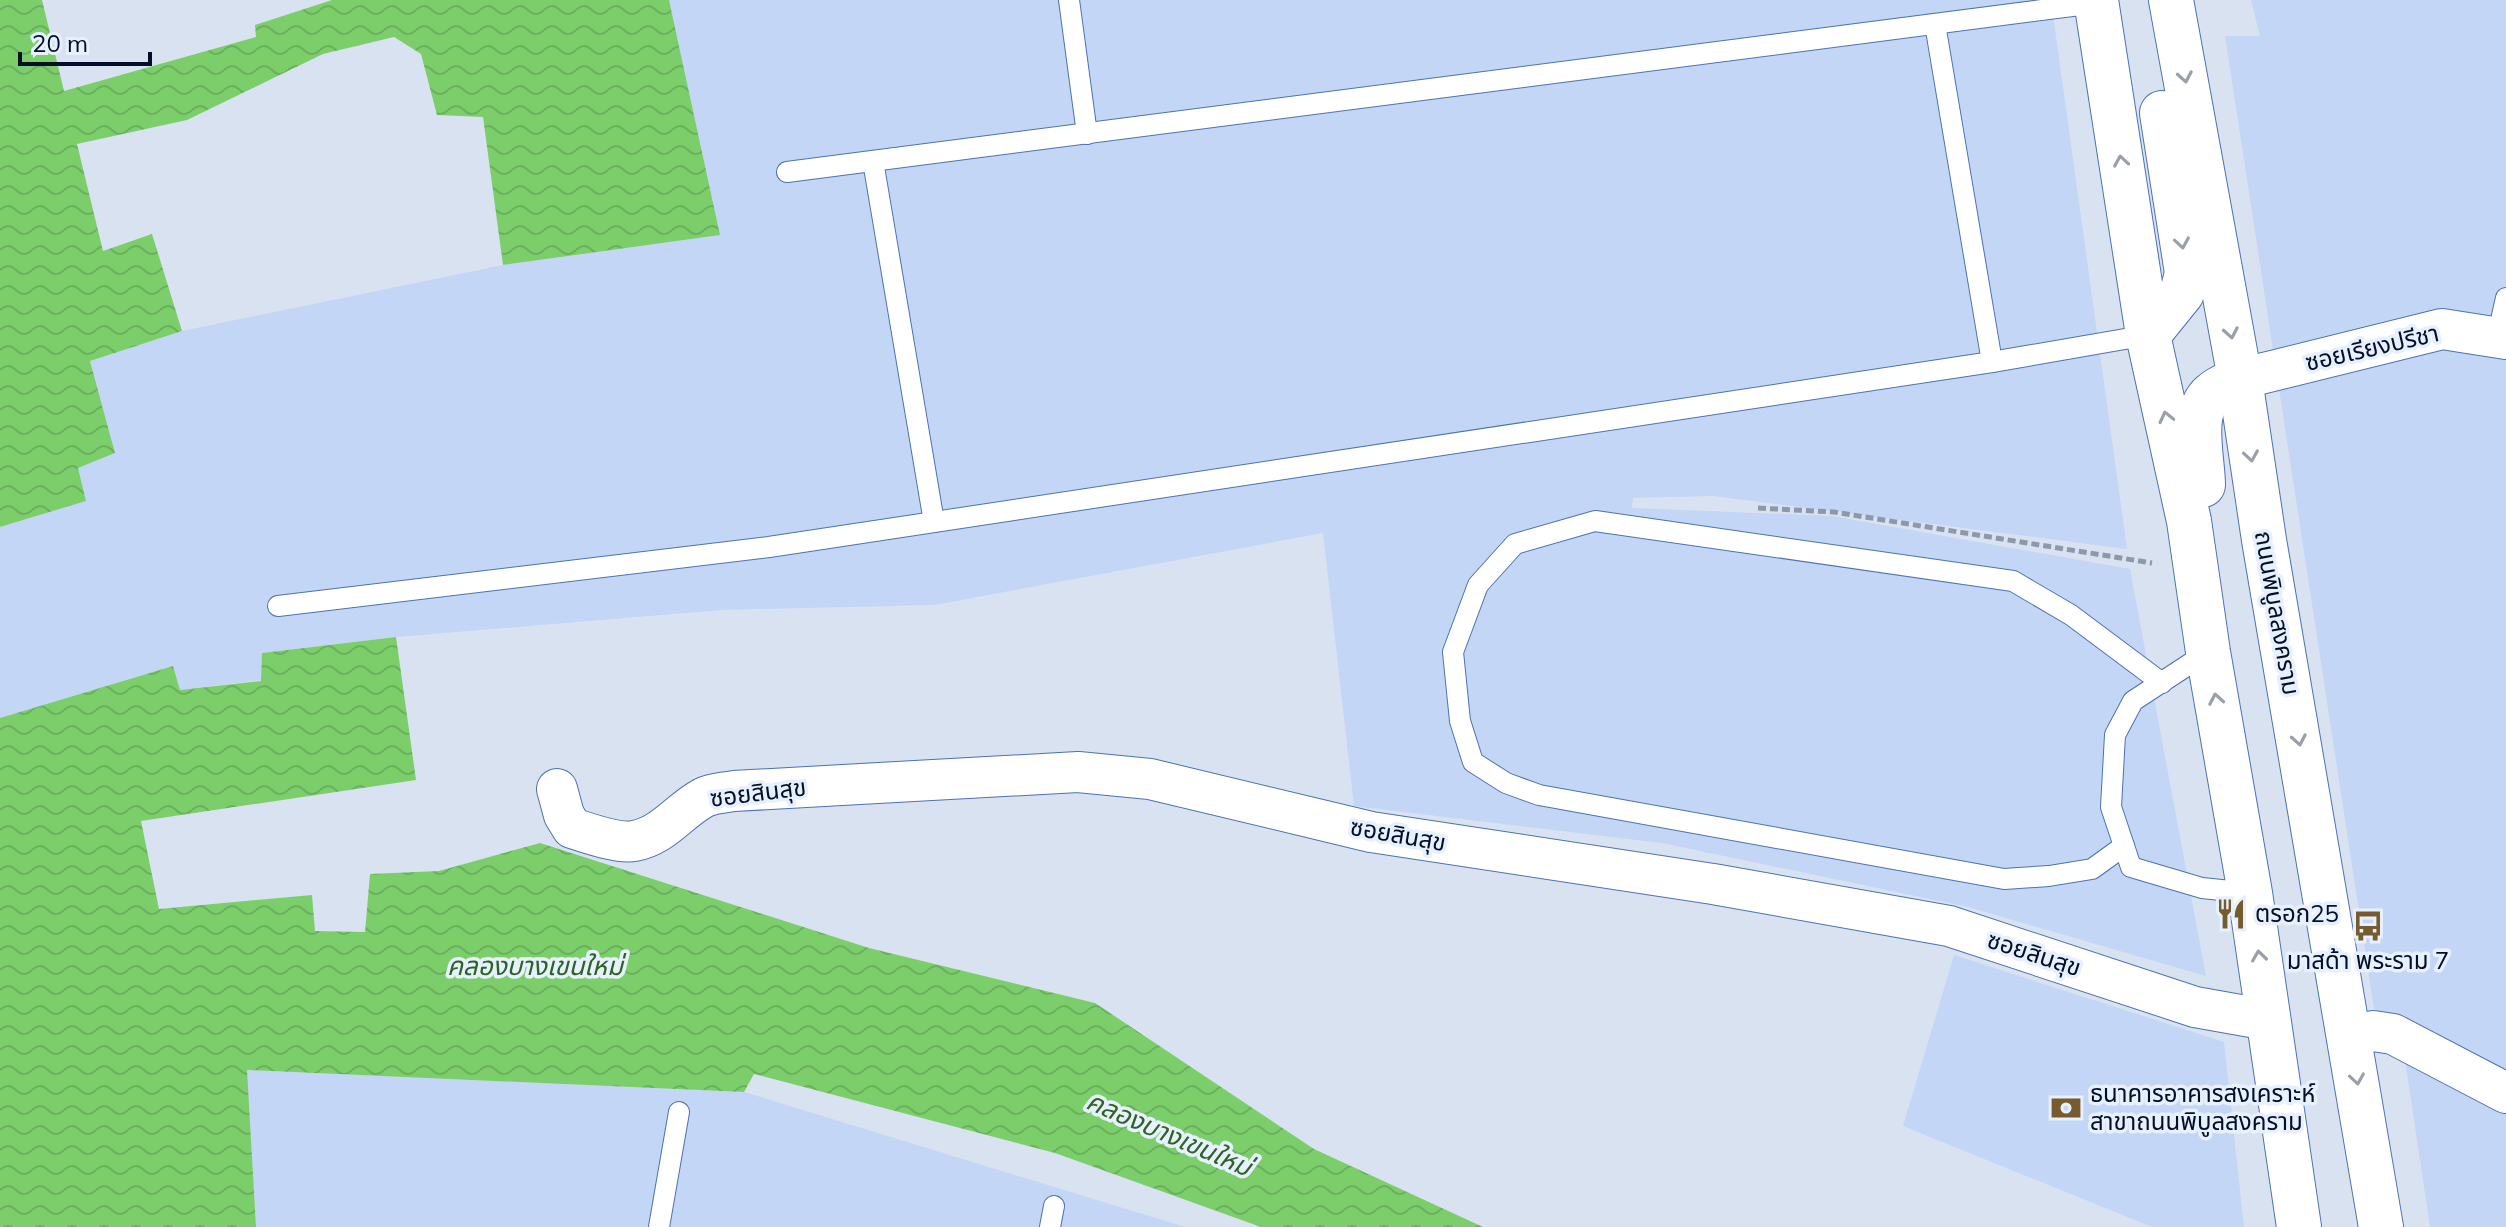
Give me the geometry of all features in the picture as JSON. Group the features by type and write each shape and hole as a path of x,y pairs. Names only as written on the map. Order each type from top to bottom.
{"main road":[{"path":"2144,0 2187,273 2182,293 2148,335"},
{"name":"ถนนพิบูลสงคราม","path":"2171,0 2240,379 2264,540 2381,1227"},
{"path":"2096,2 2148,335 2189,521 2208,652 2250,893 2299,1227"},
{"path":"2189,521 2202,493 2199,438 2202,407 2212,393 2240,379"}],"street":[{"name":"ซอยเรียงปรีชา","path":"2240,379 2442,329 2501,339"},
{"name":"ซอยสินสุข","path":"557,789 564,815 572,828 632,842 664,829 706,796 734,791 1078,772 1150,779 1371,832 1713,884 1949,926 2195,1007 2268,1020"},
{"path":"2350,1036 2373,1031 2393,1034 2506,1093"}],"lane":[{"path":"1069,0 1087,134"},
{"path":"787,172 2096,2"},
{"path":"1935,24 1992,362"},
{"path":"873,161 934,522"},
{"path":"2501,339 2506,298"},
{"path":"278,606 769,547 1992,362 2148,335"},
{"path":"2124,846 2092,869 2004,879 1539,795 1506,783 1473,762 1460,721 1453,652 1478,585 1515,544 1595,521 2013,581 2071,615 2162,683"},
{"path":"2208,652 2133,701 2115,735 2111,807 2131,867 2202,888 2250,893"},
{"path":"659,1227 679,1112"},
{"path":"1050,1227 1054,1206"}],"path":[{"path":"1752,508 1834,512 2134,562 2196,567"}],"shaded area":[{"path":"669,0 2051,0 2127,549 1713,496 1633,498 1632,508 1832,516 2130,569 2206,976 1968,907 1662,843 1354,806 1323,533 934,605 722,610 396,637 262,653 261,680 180,690 173,666 0,718 0,527 86,501 78,468 115,453 90,361 182,331 503,265 720,235"},
{"path":"2251,0 2506,0 2506,1079 2374,1009 2225,36 2260,36"},
{"path":"1954,955 2224,1042 2244,1227 2152,1227 1903,1126"},
{"path":"2403,1047 2506,1104 2506,1227 2430,1227"},
{"path":"246,1070 744,1092 1185,1227 256,1227"}],"water":[{"path":"0,0 42,0 64,91 256,37 255,25 332,0 669,0 720,235 503,265 483,117 437,115 421,54 394,37 323,54 187,120 77,144 103,251 152,234 182,331 90,361 115,453 78,468 86,501 0,527"},
{"name":"คลองบางเขนใหม่","path":"396,637 416,780 141,821 159,909 312,895 315,931 365,932 370,874 439,871 540,843 869,948 1095,1003 1314,1149 1483,1227 1261,1227 1055,1153 754,1074 744,1092 247,1070 256,1227 0,1227 0,718 173,666 180,690 261,681 262,653"}],"place":[{"name":"ตรอก25","path":"2231,914"},
{"name":"มาสด้า พระราม 7","path":"2368,926"},
{"name":"ธนาคารอาคารสงเคราะห์ สาขาถนนพิบูลสงคราม","path":"2066,1108"}]}
